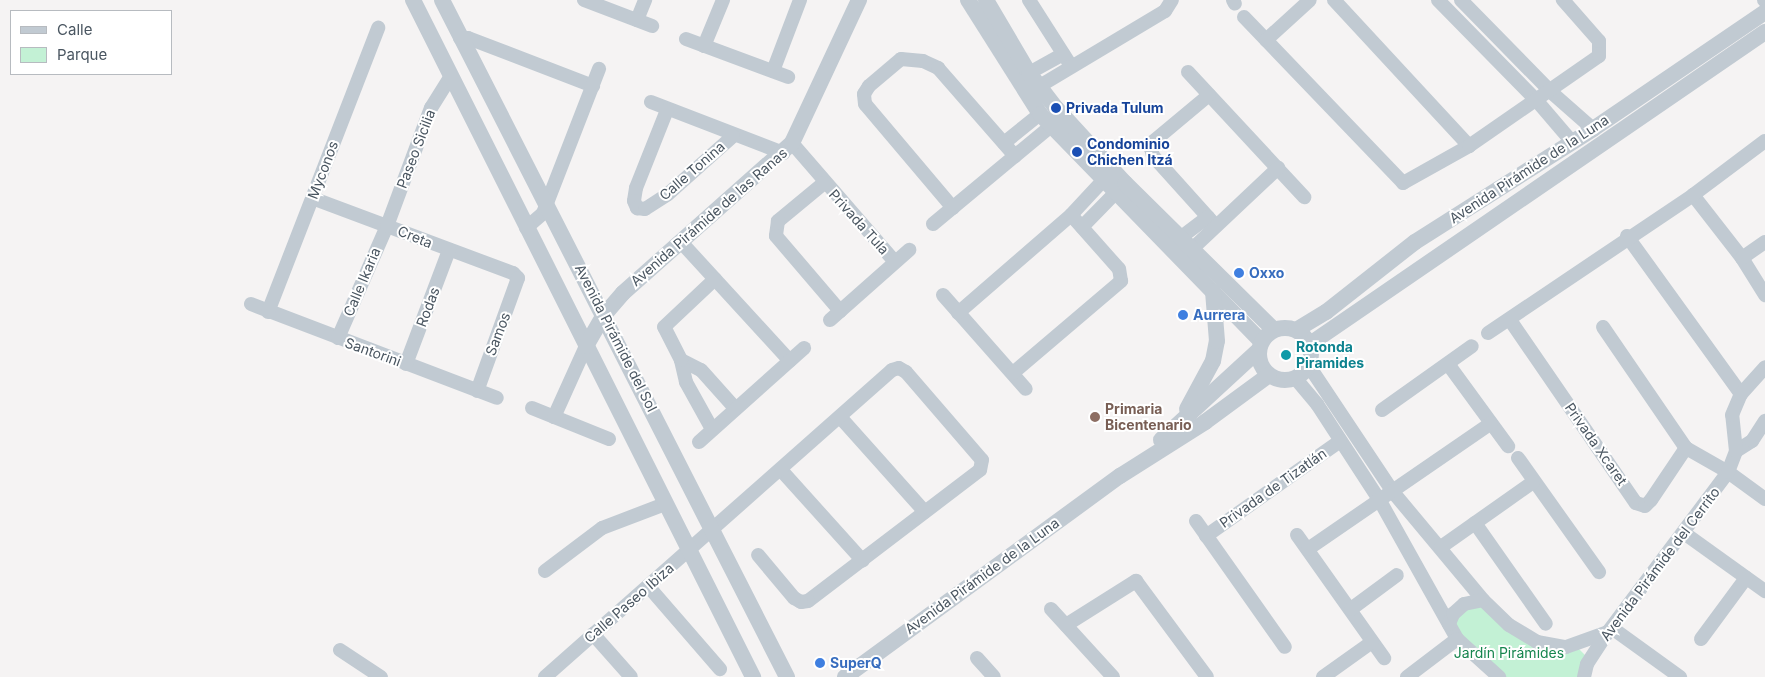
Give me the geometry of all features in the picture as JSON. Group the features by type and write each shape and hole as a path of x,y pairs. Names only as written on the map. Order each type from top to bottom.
{"street":[{"name":"Avenida Pirámide del Sol","path":"442,0 604,314 787,677"},
{"path":"584,0 652,26"},
{"path":"637,20 645,0"},
{"path":"704,46 722,0"},
{"path":"773,71 800,0"},
{"name":"Avenida Pirámide de las Ranas","path":"586,346 604,314 622,293 788,148 859,0"},
{"path":"968,0 1040,124 1108,175"},
{"path":"986,0 1038,87 1108,175 1260,346"},
{"path":"1030,0 1068,68"},
{"path":"1038,87 1165,11 1172,0"},
{"path":"1266,40 1310,0"},
{"path":"1334,0 1469,146"},
{"path":"1438,0 1538,101 1572,142"},
{"path":"1460,0 1551,92 1593,129"},
{"path":"1244,17 1403,183 1469,146 1551,92 1598,56 1601,49 1598,41 1563,0"},
{"path":"416,1 526,228 753,677"},
{"name":"Avenida Pirámide de la Luna","path":"1296,330 1326,312 1415,242 1593,129 1712,46 1765,12"},
{"name":"Myconos","path":"268,312 378,28"},
{"name":"Avenida Pirámide de la Luna","path":"1310,344 1765,32"},
{"path":"460,38 468,38 593,86"},
{"path":"686,39 788,77"},
{"path":"1712,46 1721,62"},
{"path":"1029,73 1061,55"},
{"path":"953,208 865,104 864,94 869,86 901,59 923,61 938,68 1015,156"},
{"path":"526,228 543,213 599,69"},
{"path":"1188,72 1304,197"},
{"name":"Paseo Sicilia","path":"387,226 431,108 451,76"},
{"path":"1209,95 1154,142 1152,148 1153,156 1209,224"},
{"name":"Calle Tonina","path":"651,102 733,136 788,148"},
{"name":"Calle Tonina","path":"667,110 636,188 634,201 637,208 644,209 660,200 733,136"},
{"path":"1004,143 1040,124"},
{"path":"934,224 1015,156 1040,124"},
{"path":"1488,333 1510,320 1627,236 1693,194 1765,140"},
{"name":"Privada Tula","path":"788,148 824,183 895,262"},
{"path":"1186,244 1278,168"},
{"path":"958,313 1071,215 1108,175"},
{"name":"Privada Tula","path":"824,183 778,221 776,236 835,315 909,250"},
{"path":"1082,227 1120,188"},
{"path":"1120,188 1186,244 1274,330 1296,330 1310,344 1312,355 1309,366 1296,378 1282,380 1269,375 1259,359 1260,346 1274,330"},
{"path":"1693,194 1742,258 1765,295"},
{"name":"Creta","path":"312,198 512,273 518,278"},
{"path":"1013,372 1121,281 1123,275 1119,269 1071,215"},
{"name":"Calle Ikaria","path":"338,338 387,226"},
{"path":"1627,236 1741,394"},
{"path":"681,242 790,361"},
{"path":"1742,258 1765,242"},
{"name":"Rodas","path":"406,364 449,250"},
{"name":"Samos","path":"477,391 518,278"},
{"path":"712,429 686,382 681,360 664,327 715,279"},
{"path":"1176,428 1206,380 1213,361 1217,341 1213,291"},
{"path":"943,295 1013,372 1026,389"},
{"name":"Santorini","path":"250,304 496,398"},
{"name":"Privada Xcaret","path":"1510,320 1636,503 1645,506 1651,500 1686,448"},
{"path":"1603,327 1686,448 1728,472 1765,499"},
{"path":"554,417 586,346"},
{"name":"Avenida Pirámide de la Luna","path":"1120,476 1176,428 1260,346"},
{"path":"1382,410 1472,346"},
{"path":"699,442 804,348"},
{"path":"681,360 701,370 735,408"},
{"path":"1448,364 1508,446"},
{"path":"1309,366 1394,492 1483,600 1509,625 1537,642 1575,645 1610,630 1680,677"},
{"name":"Avenida Pirámide del Cerrito","path":"1586,671 1610,630 1728,472 1736,451 1732,415 1741,394 1765,367"},
{"name":"Calle Paseo Ibiza","path":"544,677 714,530 892,370 899,368 906,372 982,460 980,470 925,512"},
{"name":"Avenida Pirámide de la Luna","path":"845,677 1120,476 1205,422 1269,375"},
{"path":"1296,378 1380,501 1458,639 1498,677"},
{"path":"532,408 609,439"},
{"path":"758,555 801,602 808,601 925,512 840,417"},
{"name":"Avenida Pirámide del Cerrito","path":"1736,451 1752,440 1765,421"},
{"path":"1308,549 1394,492 1491,423"},
{"name":"Privada de Tizatlán","path":"1206,536 1340,441"},
{"path":"1518,458 1533,482 1599,572"},
{"path":"781,470 863,561"},
{"path":"1441,547 1533,482"},
{"path":"545,571 602,528 665,504"},
{"path":"1196,521 1285,647"},
{"path":"1475,523 1546,624"},
{"path":"1684,533 1765,591"},
{"path":"1297,535 1384,658"},
{"path":"1351,609 1397,575"},
{"path":"1701,639 1746,578"},
{"path":"1066,625 1136,581 1207,677"},
{"path":"648,586 720,669"},
{"path":"1449,624 1453,614 1464,604 1483,600"},
{"path":"1051,609 1113,677"},
{"path":"593,634 631,677"},
{"path":"1407,677 1458,639"},
{"path":"1322,677 1372,642"},
{"path":"1575,645 1586,656 1586,671"},
{"path":"340,650 381,677"},
{"path":"977,658 994,677"}],"green space":[{"name":"Jardín Pirámides","path":"1473,601 1537,642 1575,645 1586,656 1584,677 1499,677 1457,639 1453,614"}],"place":[{"name":"Privada Tulum","path":"1056,108"},
{"name":"Condominio Chichen Itzá","path":"1077,152"},
{"name":"Oxxo","path":"1239,273"},
{"name":"Aurrera","path":"1183,315"},
{"name":"Rotonda Piramides","path":"1286,355"},
{"name":"Primaria Bicentenario","path":"1095,417"},
{"name":"SuperQ","path":"820,663"}]}
